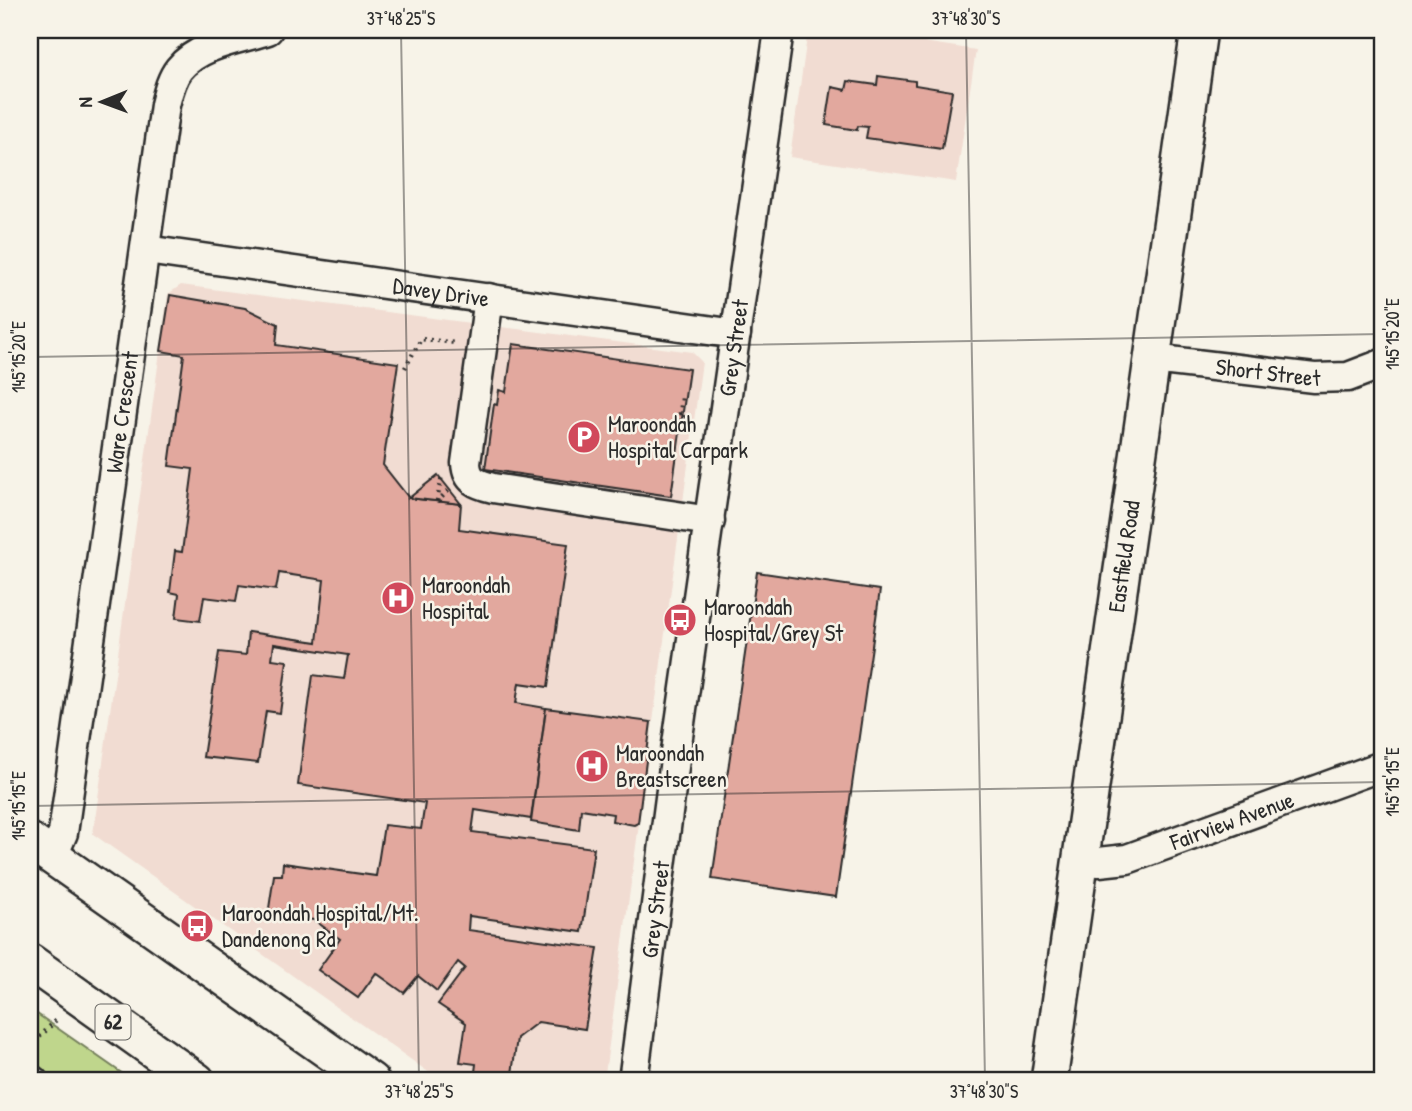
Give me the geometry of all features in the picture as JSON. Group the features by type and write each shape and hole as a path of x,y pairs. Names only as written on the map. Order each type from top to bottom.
{"main road":[{"name":"Eastfield Road","path":"1049,1081 1199,30"},
{"path":"41,849 371,1081"},
{"name":"62","path":"30,962 197,1081"}],"street":[{"name":"Ware Crescent","path":"41,849 63,833 165,105 178,70 192,57 215,46 268,30"},
{"name":"Grey Street","path":"633,1081 677,744 779,30"},
{"name":"Davey Drive","path":"146,250 736,334"},
{"path":"489,298 466,463 470,478 478,484 492,488 710,521"},
{"name":"Short Street","path":"1153,359 1314,377 1348,377 1382,364"},
{"name":"Fairview Avenue","path":"1080,860 1099,862 1127,859 1382,766"}],"path":[{"path":"405,368 421,338 452,343"},
{"path":"682,398 680,413 685,414 686,421 698,421"},
{"path":"30,1046 57,1019"}],"shaded area":[{"path":"808,30 844,30 976,50 956,182 790,157"},
{"name":"Maroondah Hospital","path":"181,285 692,352 702,362 604,1081 441,1081 93,834 168,294"}],"green space":[{"path":"30,1009 133,1081 66,1081 30,1068"}],"building":[{"path":"878,76 915,81 915,85 952,91 942,149 866,138 868,127 858,126 857,130 826,125 832,87 846,90 848,81 877,85"},
{"path":"170,295 245,308 278,324 276,345 398,363 383,465 409,498 461,504 459,529 568,544 548,687 519,683 516,703 546,708 531,819 475,810 472,832 594,848 582,932 469,916 468,930 598,948 585,1029 538,1022 517,1038 511,1081 474,1080 476,1064 460,1062 466,1023 438,1004 465,968 458,962 437,991 418,976 404,993 376,973 358,998 318,970 340,939 314,920 268,915 274,875 282,875 283,863 376,876 384,825 421,829 425,803 298,785 313,675 344,679 348,655 274,644 272,659 287,661 280,713 266,711 258,763 203,757 219,652 246,655 248,632 317,642 324,580 279,573 276,590 239,585 236,601 204,597 200,621 176,618 179,594 170,592 175,551 182,552 193,469 169,466 184,355 161,351"},
{"name":"Maroondah Hospital Carpark","path":"513,344 689,369 671,496 485,469 494,404 497,405 499,390 506,392"},
{"path":"438,475 461,504 409,498"},
{"path":"757,572 880,590 836,897 712,879"},
{"name":"Maroondah Breastscreen","path":"546,708 651,722 638,823 634,825 612,821 613,814 581,809 579,830 531,822"}],"place":[{"name":"Maroondah Hospital Carpark","path":"584,437"},
{"name":"Maroondah Hospital","path":"398,598"},
{"name":"Maroondah Hospital/Grey St","path":"680,620"},
{"name":"Maroondah Breastscreen","path":"592,766"},
{"name":"Maroondah Hospital/Mt. Dandenong Rd","path":"197,926"}]}
